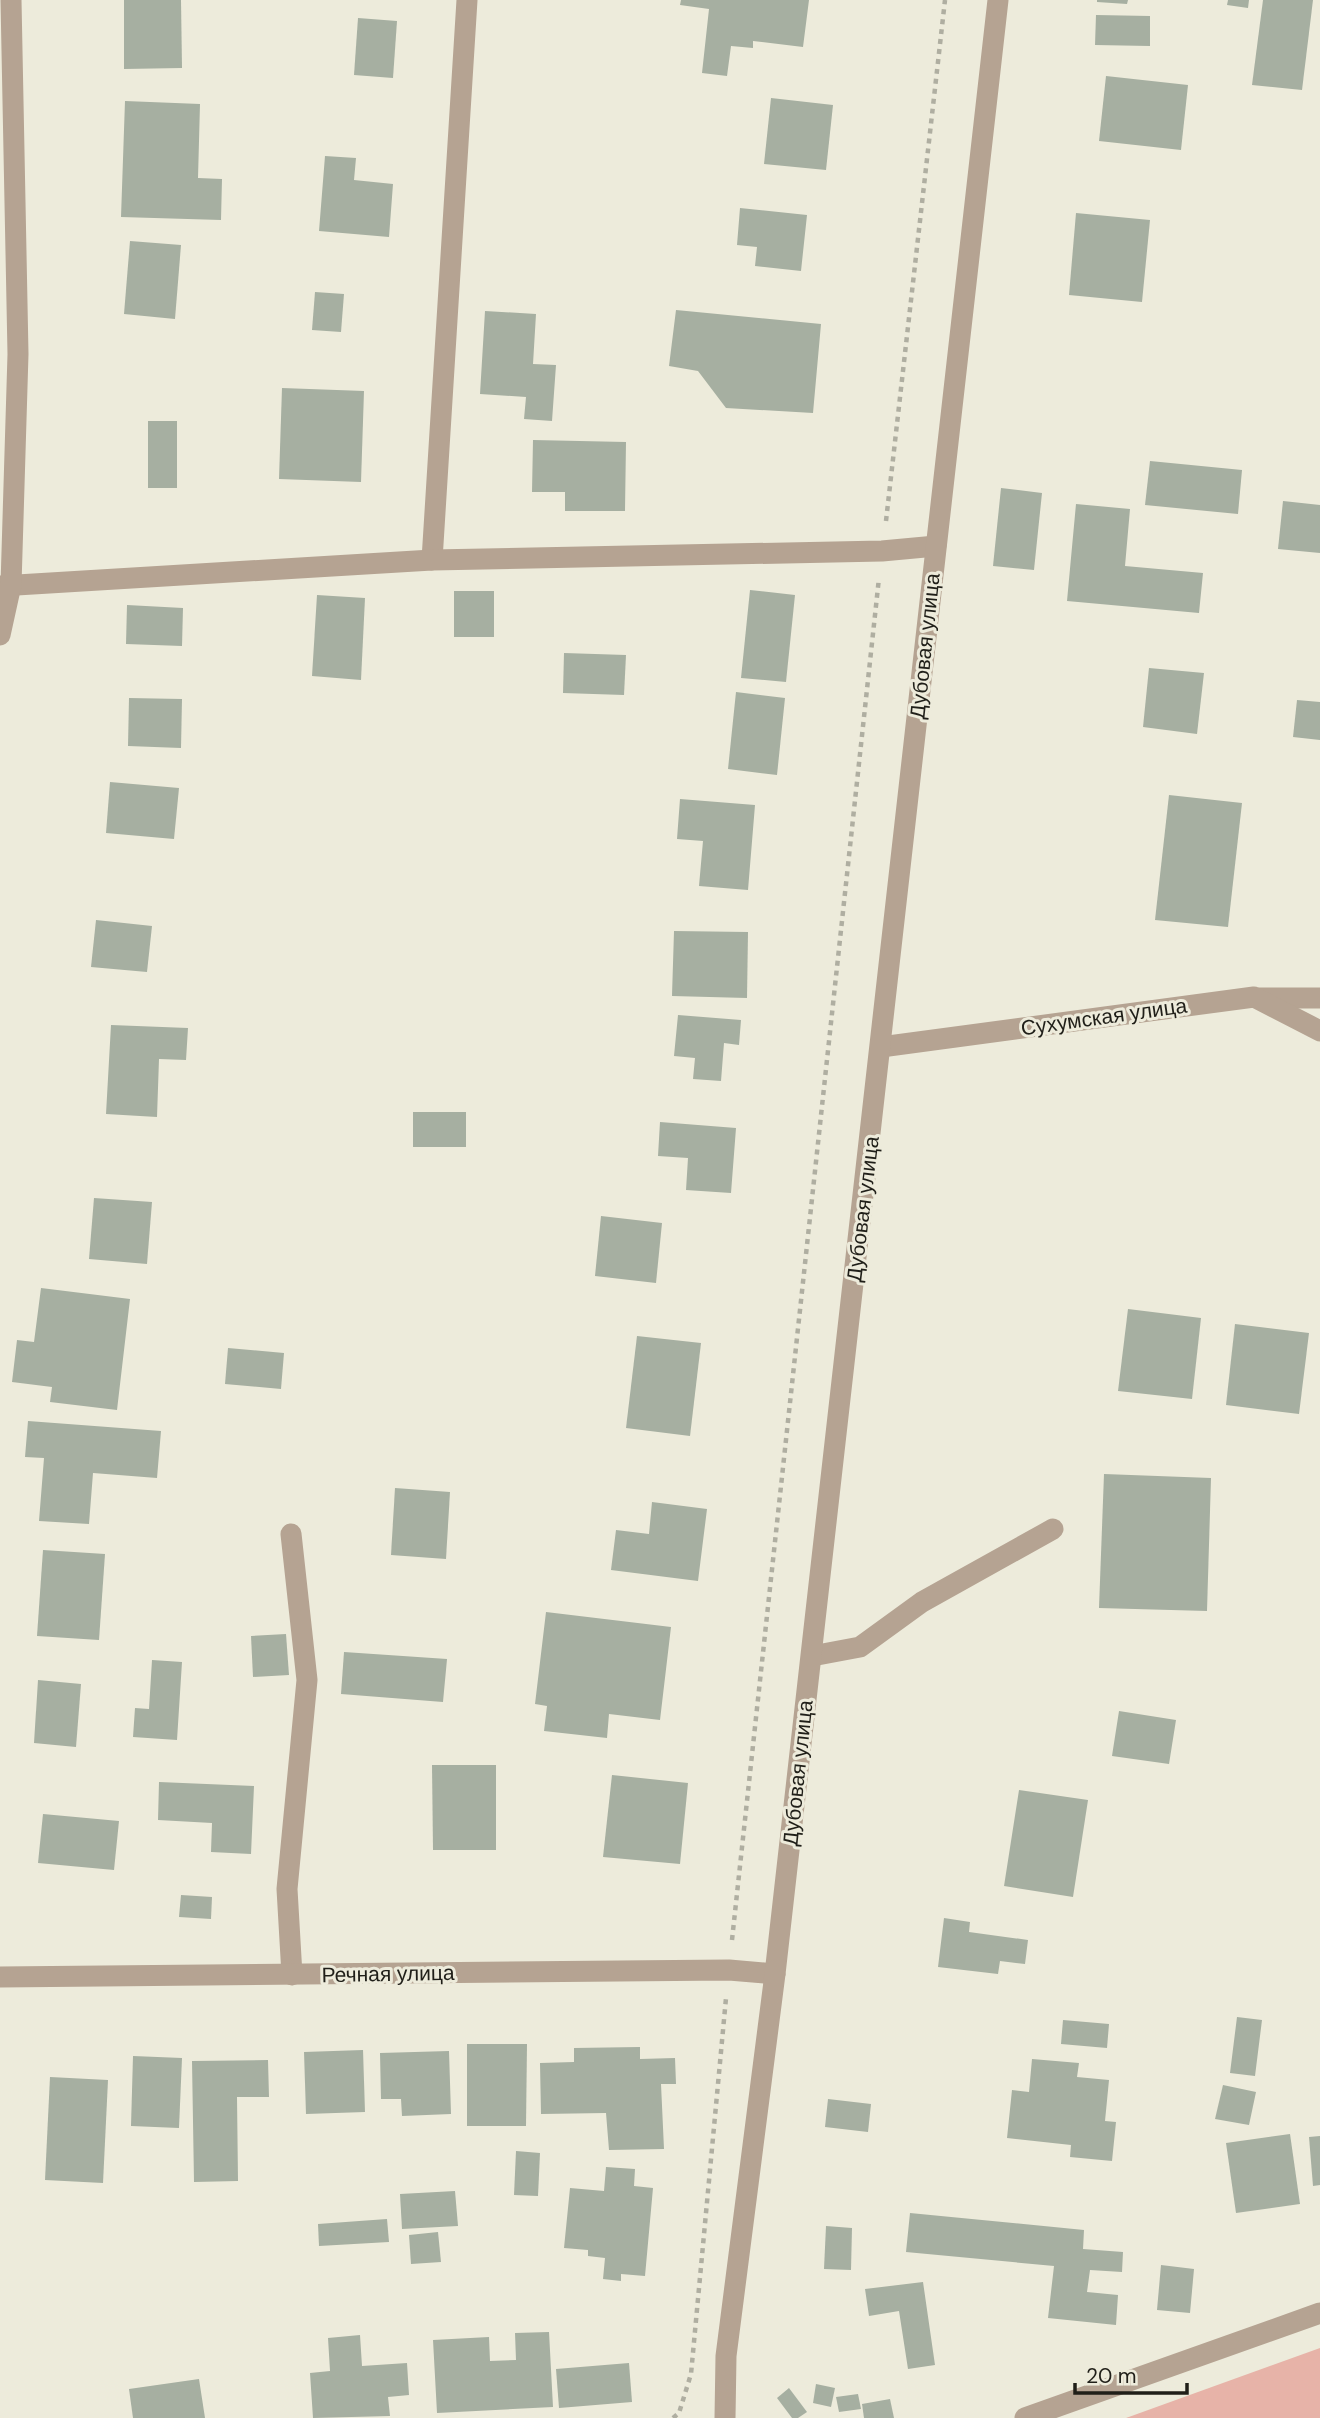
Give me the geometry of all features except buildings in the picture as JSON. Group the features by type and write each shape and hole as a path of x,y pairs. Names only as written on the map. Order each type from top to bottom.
{"street":[{"path":"0,635 6,585 18,354 11,0"},
{"path":"432,560 467,0"},
{"name":"Дубовая улица","path":"724,2418 726,2356 812,1656 998,0"},
{"path":"6,585 432,560 882,551 936,546"},
{"path":"1254,998 1320,1031"},
{"name":"Сухумская улица","path":"881,1047 1254,998 1320,998"},
{"path":"812,1656 860,1647 922,1602 1053,1529"},
{"path":"291,1534 307,1680 286,1889 292,1975"},
{"name":"Речная улица","path":"0,1977 729,1970 775,1974"},
{"path":"1025,2418 1320,2313"}],"path":[{"path":"673,2418 679,2413 691,2374 729,1970 882,551 946,0"}],"shaded area":[{"path":"1320,2348 1320,2418 1126,2418"}]}
